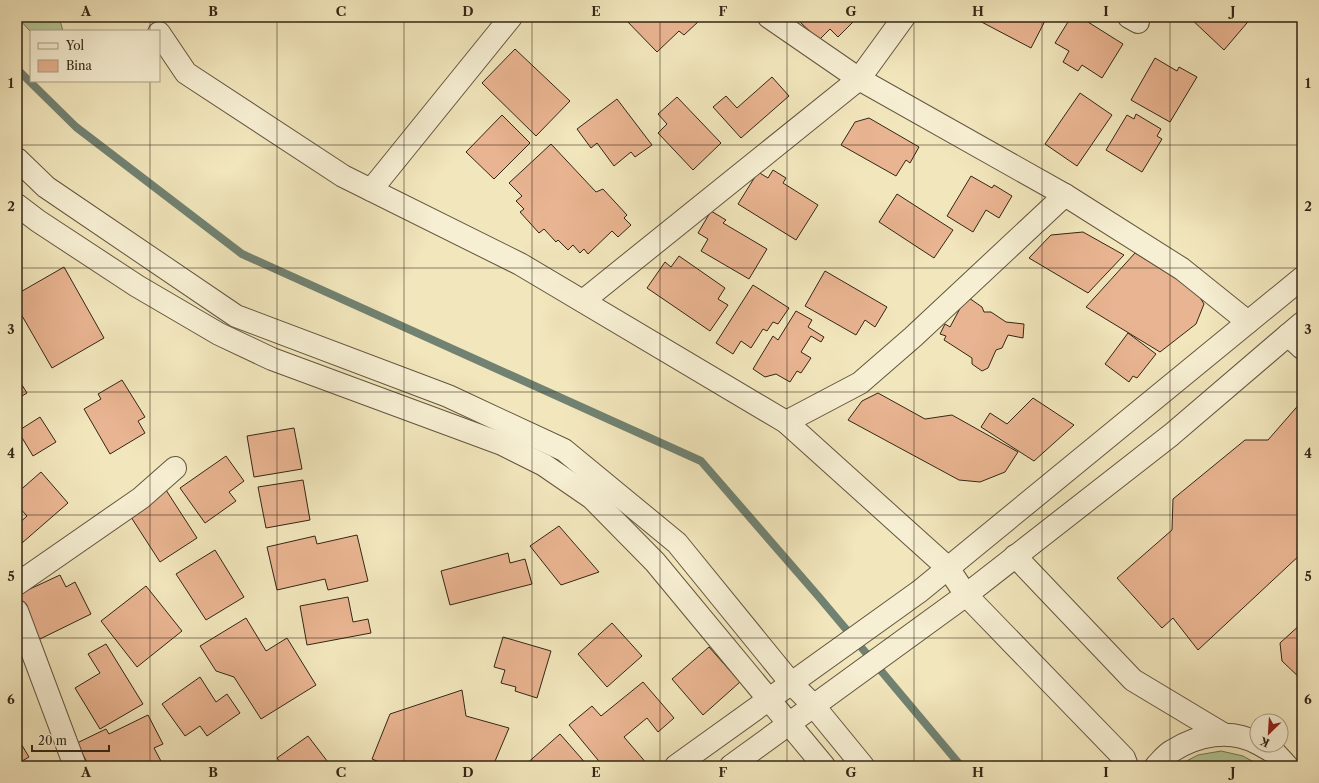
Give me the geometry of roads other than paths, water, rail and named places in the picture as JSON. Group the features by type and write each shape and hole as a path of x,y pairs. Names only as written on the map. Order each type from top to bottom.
{"street":[{"path":"149,17 157,30"},
{"path":"371,190 511,17"},
{"path":"769,17 859,79 1066,195 1182,269 1248,322"},
{"path":"583,301 859,79 904,17"},
{"path":"160,35 186,73 343,176 520,264 786,422 948,568 966,595 1124,758 1127,766"},
{"path":"17,159 46,187 236,316 448,396 564,450 676,543 791,683 813,705 863,766"},
{"path":"786,422 860,383 913,337 1066,195"},
{"path":"17,205 38,222 137,286 219,334 272,359 502,444 544,466 592,498 655,562 824,766"},
{"path":"676,766 920,591 1302,278"},
{"path":"731,766 851,677 929,623 966,595 1297,335"},
{"path":"17,584 141,498 175,468"},
{"path":"1015,556 1133,680 1223,734 1249,740"},
{"path":"17,611 75,766"},
{"path":"1156,766 1170,751 1195,738 1223,734"},
{"path":"1275,753 1287,766"}],"waterway":[{"path":"17,69 30,82"},
{"path":"30,82 76,127 242,254 701,461 819,597 961,766"}]}
